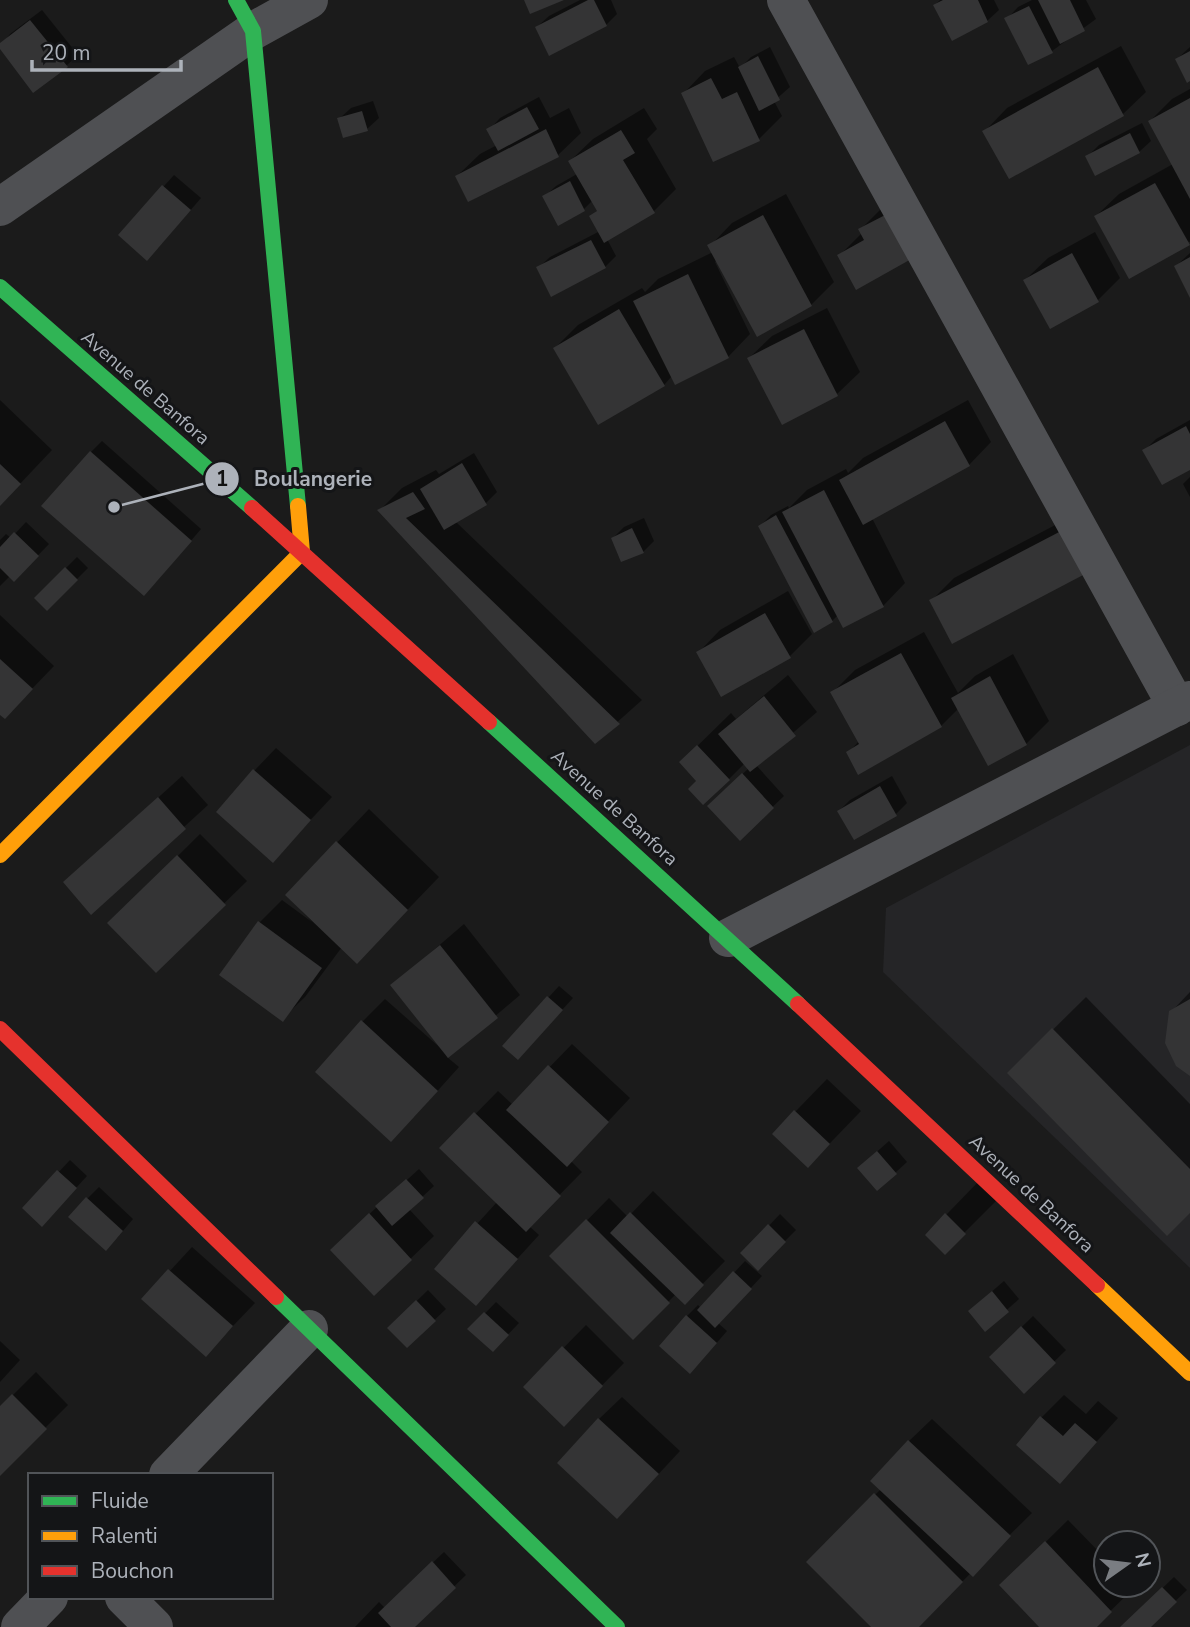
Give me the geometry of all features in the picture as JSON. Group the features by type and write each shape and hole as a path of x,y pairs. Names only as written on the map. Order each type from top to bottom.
{"street":[{"path":"0,207 244,15 309,0"},
{"path":"728,938 1183,703 786,0"},
{"path":"0,855 302,552 244,15"},
{"name":"Avenue de Banfora","path":"0,287 302,552 728,938 1190,1373"},
{"path":"0,1029 617,1627"},
{"path":"170,1473 309,1329"},
{"path":"20,1627 47,1599"},
{"path":"126,1599 154,1627"}],"shaded area":[{"path":"1190,745 1190,1268 883,972 886,908"}],"building":[{"path":"524,0 564,0 530,14"},
{"path":"588,0 594,0 607,26 549,56 535,27"},
{"path":"943,0 978,0 988,22 952,41 933,5"},
{"path":"1038,0 1070,0 1085,31 1060,44"},
{"path":"1029,6 1053,53 1028,65 1004,18"},
{"path":"30,20 68,67 33,93 0,49 0,43"},
{"path":"1190,51 1190,81 1187,83 1175,59"},
{"path":"758,56 780,100 759,111 738,67"},
{"path":"1098,67 1124,116 1009,179 982,131"},
{"path":"711,78 722,99 737,92 760,141 713,162 681,93"},
{"path":"1190,98 1190,199 1148,121"},
{"path":"527,107 539,129 498,151 486,129"},
{"path":"362,111 368,131 343,138 337,118"},
{"path":"546,129 559,157 468,202 455,176"},
{"path":"621,130 635,153 623,160 655,213 604,243 589,216 597,211 568,161"},
{"path":"1130,133 1140,153 1095,176 1085,156"},
{"path":"570,181 585,211 558,226 542,196"},
{"path":"1155,183 1190,245 1129,279 1094,216"},
{"path":"162,185 191,210 147,261 118,235"},
{"path":"889,213 913,258 856,290 837,255 864,240 858,229"},
{"path":"763,215 812,306 757,337 707,245"},
{"path":"591,240 606,268 551,297 536,267"},
{"path":"1072,253 1099,302 1050,329 1023,280"},
{"path":"1190,257 1190,298 1174,266"},
{"path":"688,274 729,358 675,385 633,301"},
{"path":"619,309 665,386 598,425 553,348"},
{"path":"804,329 838,396 782,425 747,358"},
{"path":"945,421 970,466 863,525 839,480"},
{"path":"1186,426 1190,434 1190,470 1162,485 1142,450"},
{"path":"90,451 192,541 144,596 41,506"},
{"path":"462,463 487,505 444,530 420,489"},
{"path":"0,464 21,484 0,506"},
{"path":"824,490 884,607 843,628 782,512"},
{"path":"413,492 425,509 406,518 620,724 595,744 377,510"},
{"path":"776,515 833,622 814,633 758,526"},
{"path":"632,528 644,553 621,562 611,538"},
{"path":"1063,530 1085,574 952,644 929,600"},
{"path":"14,532 39,556 14,582 0,568 0,547"},
{"path":"65,567 78,580 47,611 34,598"},
{"path":"765,613 791,658 721,697 696,652"},
{"path":"901,653 942,727 858,775 846,752 859,744 830,692"},
{"path":"0,659 33,689 5,719 0,715"},
{"path":"990,676 1027,745 988,766 951,698"},
{"path":"764,696 796,736 750,772 718,734"},
{"path":"697,745 730,780 703,805 688,789 696,781 679,762"},
{"path":"253,769 311,820 273,863 216,812"},
{"path":"742,773 774,808 740,841 707,806"},
{"path":"880,786 897,816 854,840 837,811"},
{"path":"158,797 186,829 91,915 63,882"},
{"path":"336,841 408,910 357,964 285,895"},
{"path":"177,855 226,905 156,973 107,923"},
{"path":"258,921 322,968 283,1022 219,975"},
{"path":"440,945 498,1018 448,1058 390,985"},
{"path":"547,996 563,1010 518,1060 502,1046"},
{"path":"1190,999 1190,1076 1176,1066 1165,1043 1169,1011"},
{"path":"361,1020 438,1091 391,1142 315,1072"},
{"path":"1052,1028 1190,1169 1190,1213 1167,1236 1007,1073"},
{"path":"548,1065 609,1122 567,1167 506,1110"},
{"path":"794,1110 830,1144 808,1168 772,1134"},
{"path":"474,1112 561,1196 526,1232 439,1148"},
{"path":"877,1151 897,1174 877,1191 857,1168"},
{"path":"57,1170 77,1188 42,1227 22,1208"},
{"path":"406,1179 424,1198 392,1226 375,1206"},
{"path":"86,1197 123,1231 106,1251 68,1217"},
{"path":"630,1212 704,1285 685,1305 610,1233"},
{"path":"369,1213 412,1260 374,1296 330,1250"},
{"path":"945,1213 966,1234 945,1255 925,1235"},
{"path":"586,1219 670,1303 633,1340 549,1256"},
{"path":"475,1221 518,1259 476,1306 434,1269"},
{"path":"768,1224 786,1242 758,1271 740,1253"},
{"path":"168,1269 233,1326 206,1357 141,1299"},
{"path":"733,1271 752,1289 715,1328 697,1310"},
{"path":"992,1291 1009,1312 985,1332 968,1311"},
{"path":"416,1300 436,1321 407,1348 387,1328"},
{"path":"484,1312 509,1335 493,1352 467,1329"},
{"path":"686,1315 717,1343 690,1374 659,1346"},
{"path":"1021,1326 1056,1363 1024,1394 989,1357"},
{"path":"562,1346 603,1386 564,1427 523,1387"},
{"path":"12,1394 47,1429 0,1476 0,1406"},
{"path":"1040,1416 1063,1436 1075,1423 1097,1442 1060,1484 1016,1445"},
{"path":"598,1418 659,1474 617,1519 557,1463"},
{"path":"908,1440 1011,1536 973,1577 870,1481"},
{"path":"874,1493 963,1582 919,1627 871,1627 806,1562"},
{"path":"1045,1541 1092,1591 1092,1599 1100,1599 1112,1612 1097,1627 1039,1627 999,1585"},
{"path":"432,1561 456,1588 415,1627 391,1627 378,1613"},
{"path":"1162,1587 1177,1602 1151,1627 1120,1627 1149,1599 1162,1599"}],"traffic: fast":[{"path":"236,0 253,31 298,506"},
{"path":"0,287 252,508"},
{"path":"489,722 798,1004"},
{"path":"276,1297 617,1627"}],"traffic: slow":[{"path":"0,855 302,552 298,506"},
{"path":"1097,1285 1190,1373"}],"traffic: jam":[{"path":"252,508 489,722"},
{"path":"798,1004 1097,1285"},
{"path":"0,1029 276,1297"}],"place":[{"name":"Boulangerie","path":"114,507"}]}
